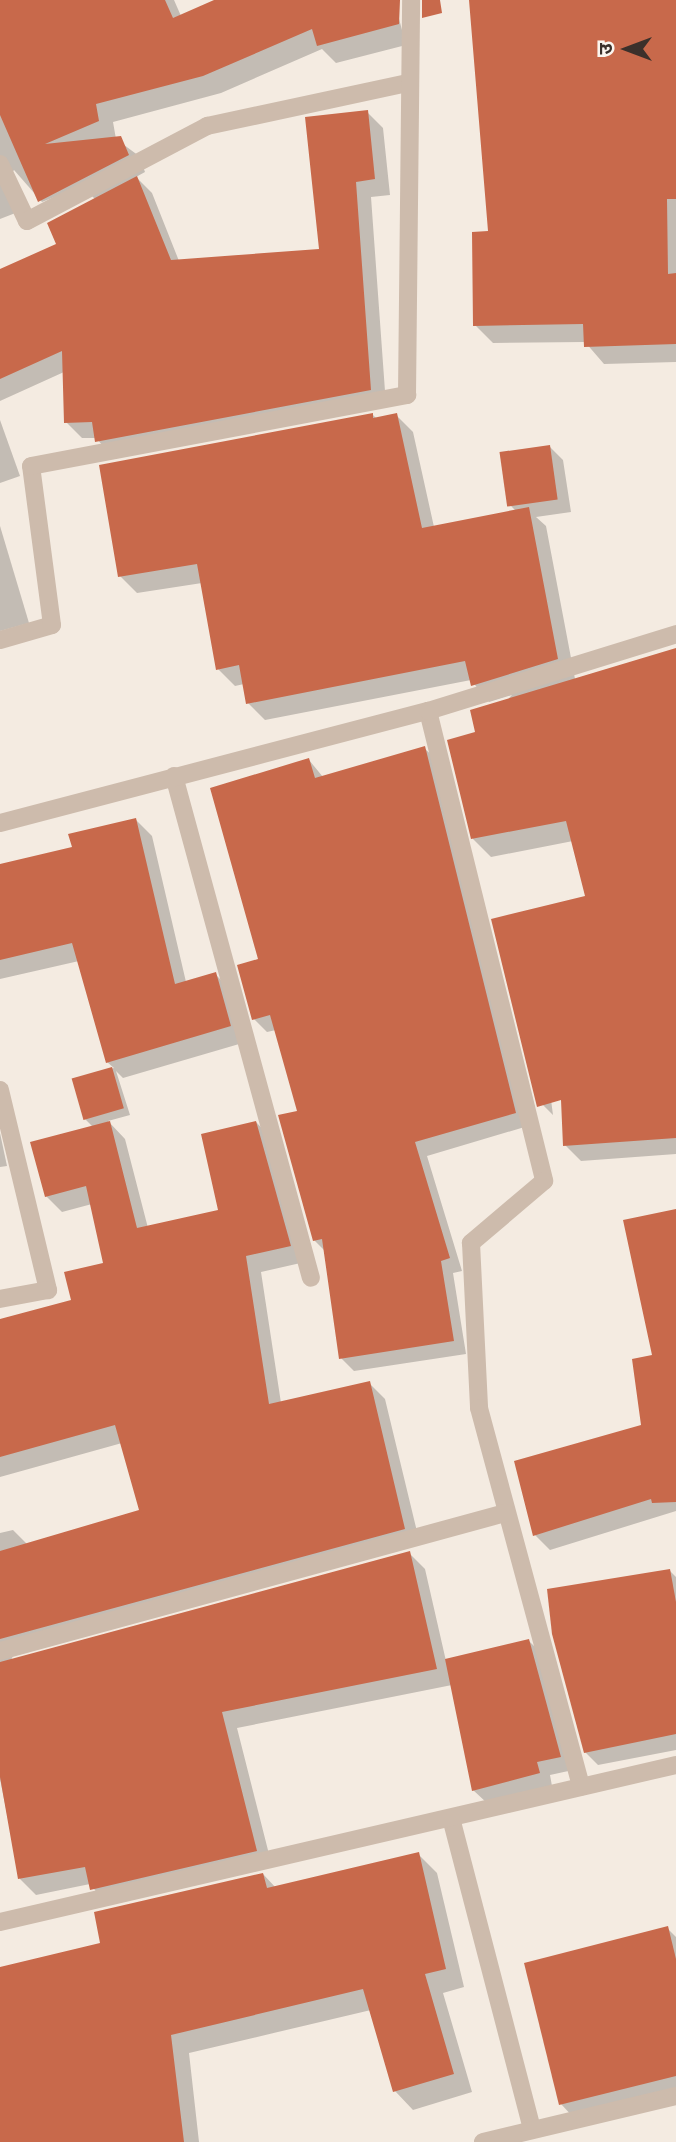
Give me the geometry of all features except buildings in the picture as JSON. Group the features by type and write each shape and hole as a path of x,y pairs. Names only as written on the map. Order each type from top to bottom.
{"street":[{"path":"0,640 52,625 31,466 407,395 407,83 411,0"},
{"path":"0,164 27,221 207,126 407,83"},
{"path":"0,823 428,711 676,634"},
{"path":"428,711 544,1181 471,1243 479,1408 505,1513 581,1787"},
{"path":"174,776 311,1278"},
{"path":"0,1090 48,1290 0,1299"},
{"path":"0,1651 505,1513"},
{"path":"0,1922 676,1765"},
{"path":"451,1818 532,2130"},
{"path":"482,2142 676,2096"}]}
